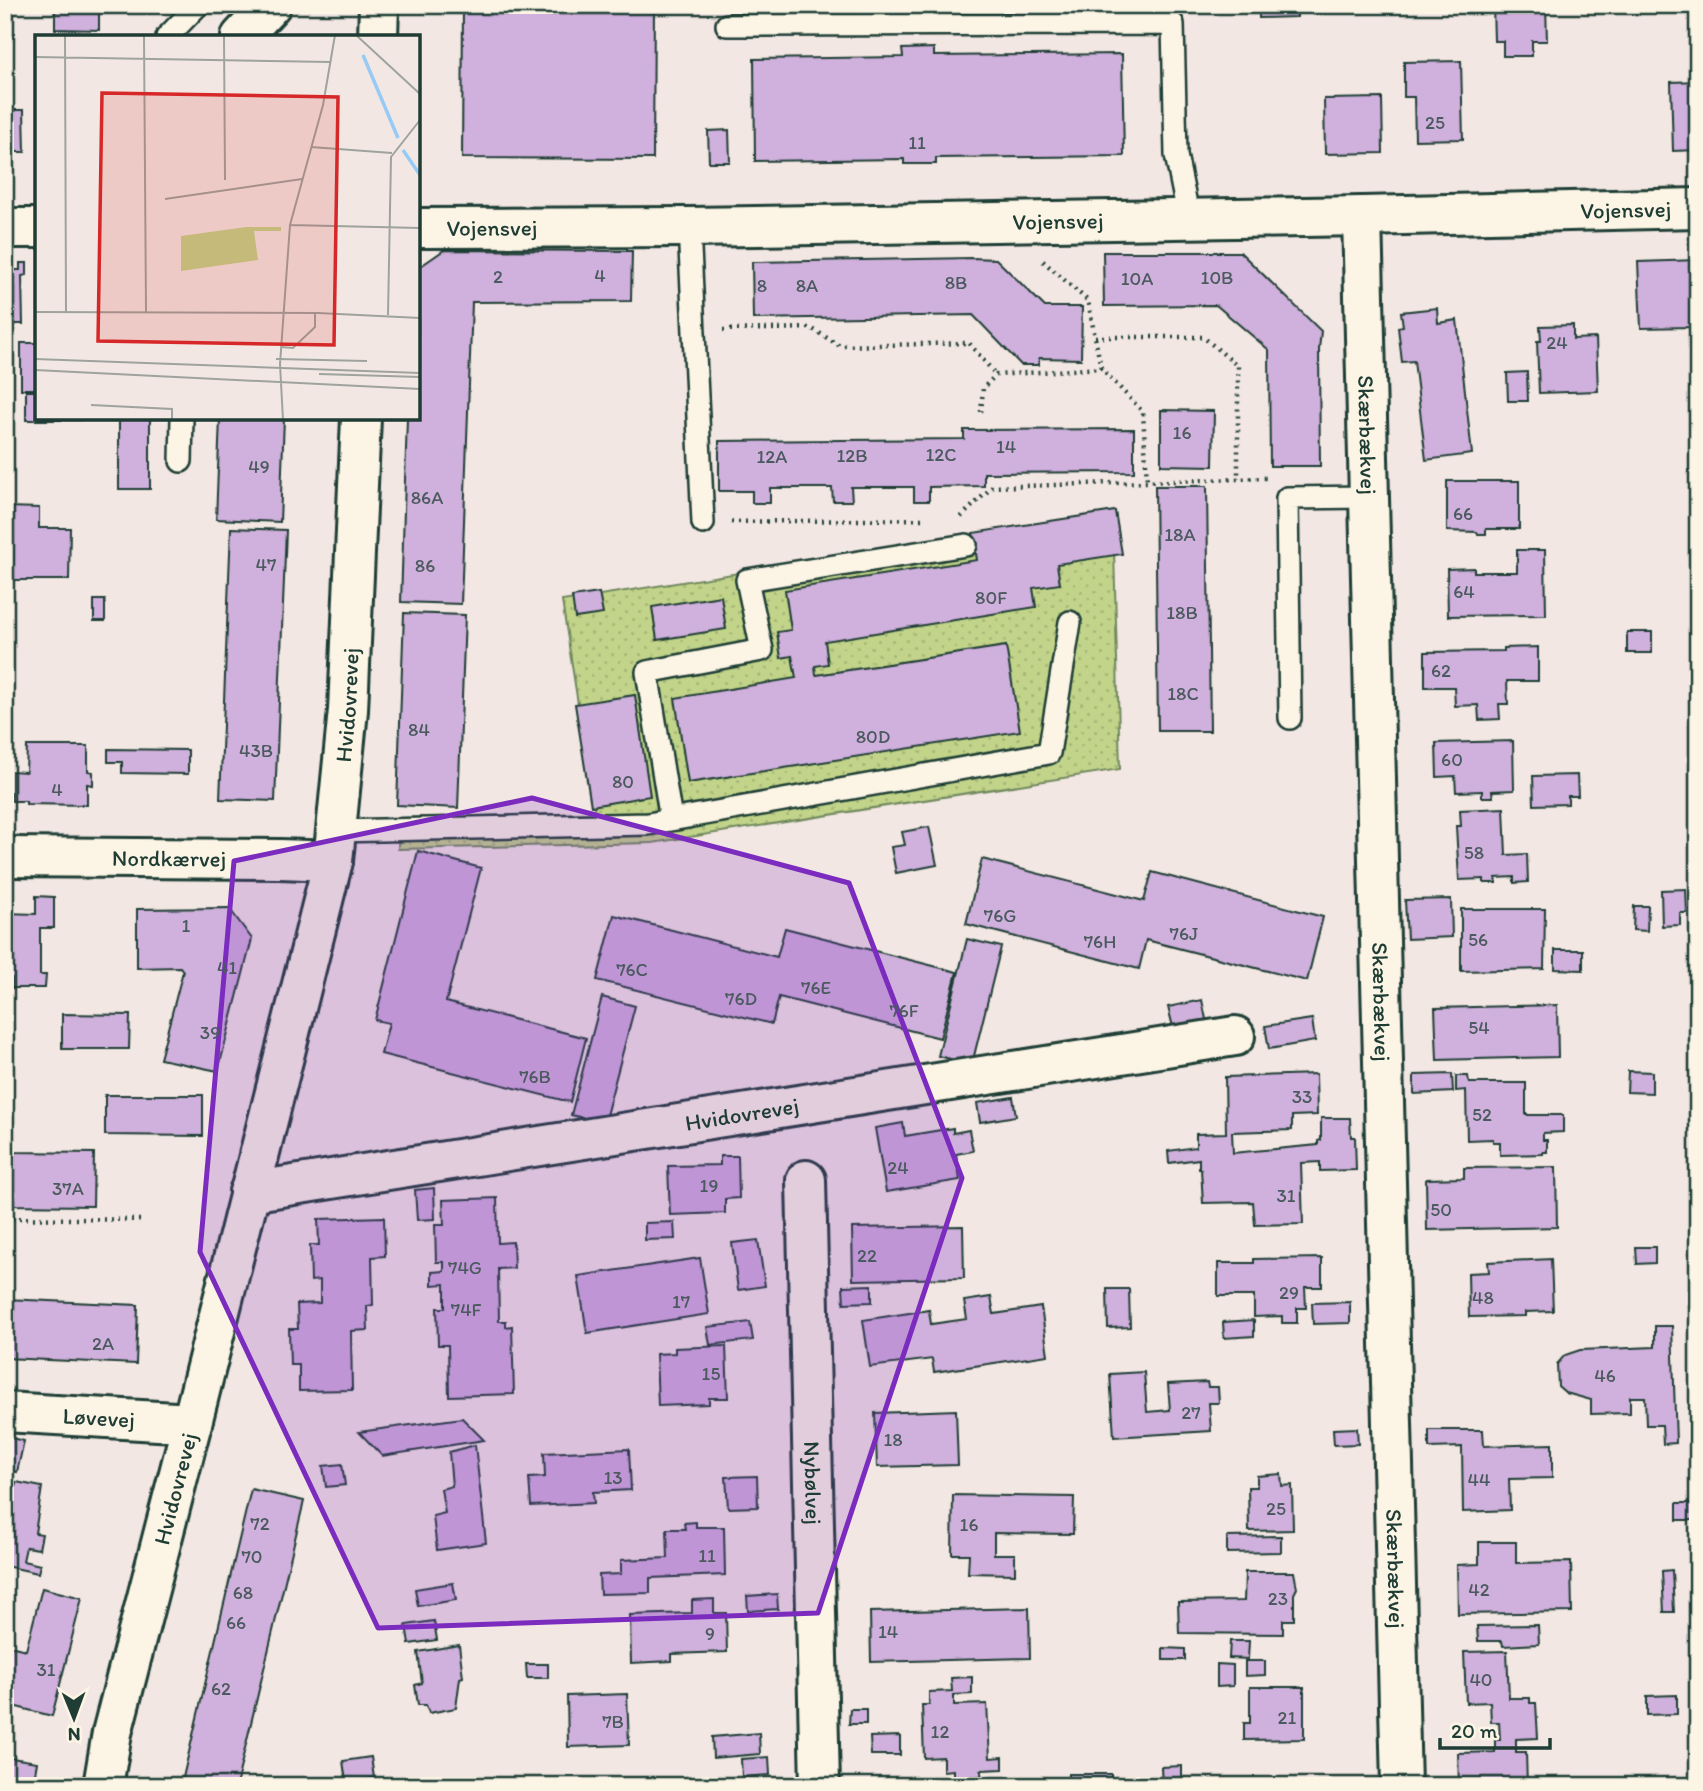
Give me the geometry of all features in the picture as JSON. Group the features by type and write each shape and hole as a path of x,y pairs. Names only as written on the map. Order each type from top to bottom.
{"street":[{"path":"243,35 271,5"},
{"path":"378,35 379,5"},
{"name":"Vojensvej","path":"420,228 689,228 1698,208"},
{"name":"Skærbækvej","path":"1362,216 1401,1786"},
{"path":"5,228 35,228"},
{"name":"Hvidovrevej","path":"103,1786 112,1733 335,846 348,710 361,420"},
{"name":"Nordkærvej","path":"5,857 280,859 335,846"},
{"name":"Hvidovrevej","path":"249,1192 1235,1036"},
{"name":"Nybølvej","path":"806,1180 820,1786"},
{"name":"Løvevej","path":"5,1412 192,1423"}],"lane":[{"path":"169,35 198,5"},
{"path":"727,25 1173,24 1176,155 1189,219"},
{"path":"689,228 703,523"},
{"path":"181,461 182,420"},
{"path":"1290,718 1287,498 1369,497"},
{"path":"671,820 647,672 762,650 747,580 966,545"},
{"path":"335,846 648,824 1049,753 1070,622"}],"path":[{"path":"1001,223 1088,302 1101,368 1143,412 1147,482"},
{"path":"694,331 811,328 841,346 969,343 996,376"},
{"path":"1095,337 1203,337 1238,366 1238,479"},
{"path":"981,412 984,388 996,376 1101,368"},
{"path":"960,518 992,487 1275,478"},
{"path":"703,523 932,519"},
{"path":"5,1218 143,1220"}],"highlighted area":[{"path":"532,798 849,883 962,1178 818,1613 378,1628 200,1252 234,861"}],"green space":[{"path":"1113,514 1120,769 652,843 398,849 399,818 595,813 562,601"}],"building":[{"path":"463,5 654,5 653,159 462,158"},
{"path":"1259,5 1297,5 1297,17 1259,18"},
{"path":"1493,5 1546,5 1547,41 1532,41 1532,56 1503,56 1503,41 1494,41"},
{"path":"55,7 99,8 99,30 55,29"},
{"path":"934,48 934,56 1122,54 1124,156 936,158 936,164 904,164 904,159 755,161 754,59 903,57 902,49"},
{"path":"1461,61 1463,139 1415,140 1414,97 1404,97 1404,62"},
{"path":"1698,81 1698,150 1673,151 1671,82"},
{"path":"1382,98 1383,153 1325,154 1324,99"},
{"path":"5,110 24,110 25,152 5,152"},
{"path":"729,130 730,162 709,162 708,131"},
{"path":"444,250 632,251 631,301 472,302 461,604 401,602 407,420 420,420 420,267"},
{"path":"1103,252 1240,252 1321,331 1320,466 1270,466 1269,350 1216,305 1104,306"},
{"path":"996,259 1045,307 1082,307 1081,359 1039,358 1039,365 1021,365 973,315 753,319 752,262"},
{"path":"1698,260 1698,343 1692,344 1691,327 1641,328 1638,262"},
{"path":"20,263 27,263 27,275 22,276 23,324 5,324 5,270 20,270"},
{"path":"1437,308 1438,323 1457,320 1472,454 1426,460 1414,361 1402,362 1398,327 1403,326 1401,312"},
{"path":"1573,325 1573,339 1596,338 1598,391 1539,393 1537,341 1541,341 1540,326"},
{"path":"21,343 35,343 35,389 21,389"},
{"path":"1527,372 1528,401 1508,401 1507,373"},
{"path":"26,391 35,391 35,420 26,420"},
{"path":"1161,410 1214,411 1213,466 1161,465"},
{"path":"119,420 150,420 150,489 119,489"},
{"path":"220,420 284,420 280,522 216,519"},
{"path":"1134,429 1134,472 984,473 984,486 929,487 929,501 914,501 914,487 851,487 852,501 833,501 832,488 770,488 770,503 752,503 752,491 719,491 719,441 964,439 964,430"},
{"path":"1447,481 1519,481 1519,529 1486,529 1486,534 1447,531"},
{"path":"1155,486 1207,486 1210,731 1158,731"},
{"path":"8,507 39,508 39,528 70,528 69,580 5,580"},
{"path":"1115,511 1122,554 1057,564 1060,584 1033,588 1036,607 825,641 828,664 815,666 816,675 1006,646 1020,731 688,783 675,698 796,678 792,656 781,658 777,632 791,630 785,590 977,560 973,533"},
{"path":"231,528 286,530 275,801 220,799"},
{"path":"1517,550 1545,550 1546,615 1448,616 1447,569 1474,568 1474,572 1517,572"},
{"path":"599,593 603,614 575,618 572,597"},
{"path":"721,596 726,629 657,640 652,607"},
{"path":"94,600 105,600 105,621 94,621"},
{"path":"404,613 465,615 458,808 397,805"},
{"path":"1627,632 1652,632 1652,653 1627,653"},
{"path":"1538,647 1538,681 1507,681 1508,704 1499,704 1500,719 1479,720 1478,705 1455,706 1454,687 1425,687 1425,652 1504,651 1504,648"},
{"path":"635,695 650,796 591,806 575,704"},
{"path":"1513,741 1514,790 1492,791 1493,797 1482,797 1482,791 1456,792 1455,776 1437,777 1436,743"},
{"path":"27,746 88,746 88,771 93,772 93,785 87,784 87,805 26,804 26,801 12,801 12,771 26,772"},
{"path":"108,749 188,750 188,774 122,773 122,762 108,762"},
{"path":"1577,775 1578,796 1568,796 1568,804 1534,805 1533,776"},
{"path":"1504,808 1506,855 1527,854 1528,882 1514,883 1514,877 1496,878 1496,883 1484,883 1484,879 1459,880 1456,826 1461,826 1460,810"},
{"path":"929,827 937,865 896,873 891,847 905,845 902,832"},
{"path":"418,851 481,868 446,1002 586,1038 570,1102 381,1054 389,1023 375,1020"},
{"path":"982,859 1144,901 1152,872 1323,917 1307,981 1146,940 1139,969 966,924"},
{"path":"1686,889 1687,913 1680,913 1680,925 1662,926 1661,890"},
{"path":"36,896 54,897 54,928 40,928 40,975 46,975 45,988 12,988 12,978 5,978 5,913 36,914"},
{"path":"1451,899 1452,937 1407,939 1405,900"},
{"path":"1634,906 1648,906 1647,931 1633,930"},
{"path":"229,908 252,939 218,1071 160,1059 183,971 180,967 137,968 137,909"},
{"path":"1461,909 1545,909 1544,969 1461,971"},
{"path":"614,915 777,957 785,928 957,972 940,1038 779,997 772,1024 597,980"},
{"path":"967,939 1001,947 972,1064 938,1056"},
{"path":"1555,950 1583,950 1583,970 1555,969"},
{"path":"602,997 635,1006 604,1123 571,1115"},
{"path":"1202,1000 1207,1024 1174,1031 1168,1007"},
{"path":"1557,1005 1558,1057 1437,1060 1435,1008"},
{"path":"62,1014 130,1015 129,1049 62,1049"},
{"path":"1312,1019 1315,1041 1269,1049 1265,1026"},
{"path":"1628,1071 1652,1072 1652,1093 1627,1092"},
{"path":"1316,1074 1317,1115 1292,1116 1292,1130 1232,1132 1233,1153 1318,1145 1321,1140 1321,1118 1350,1118 1351,1137 1355,1137 1356,1170 1320,1171 1320,1162 1301,1163 1303,1224 1255,1225 1253,1202 1203,1203 1199,1159 1169,1163 1168,1151 1196,1147 1196,1134 1226,1133 1225,1077"},
{"path":"1452,1074 1453,1092 1414,1094 1414,1075"},
{"path":"1456,1076 1468,1076 1469,1083 1526,1083 1526,1115 1563,1115 1563,1132 1543,1133 1543,1140 1547,1140 1547,1152 1543,1154 1500,1155 1500,1142 1493,1142 1493,1139 1467,1140 1466,1090 1456,1091"},
{"path":"105,1095 203,1095 203,1136 105,1135"},
{"path":"1013,1097 1016,1116 980,1122 977,1103"},
{"path":"903,1123 905,1136 953,1128 953,1133 969,1130 973,1151 956,1154 960,1180 886,1192 875,1128"},
{"path":"5,1145 15,1145 14,1152 94,1153 93,1206 5,1205"},
{"path":"720,1156 738,1156 739,1198 725,1199 725,1213 670,1215 668,1166 720,1165"},
{"path":"1556,1167 1557,1227 1427,1230 1426,1179 1464,1178 1464,1168"},
{"path":"434,1188 435,1219 417,1220 415,1190"},
{"path":"497,1198 498,1243 513,1242 514,1268 498,1269 499,1321 506,1321 506,1327 512,1326 514,1394 449,1396 448,1345 438,1345 437,1308 445,1308 445,1284 432,1285 432,1272 444,1271 444,1262 436,1262 435,1225 444,1225 443,1200"},
{"path":"384,1217 385,1256 372,1257 373,1305 367,1306 368,1330 351,1331 352,1390 299,1391 299,1365 290,1365 289,1329 298,1329 297,1304 320,1303 320,1280 311,1281 310,1245 319,1245 318,1219"},
{"path":"674,1222 675,1239 645,1240 645,1223"},
{"path":"963,1226 964,1278 853,1280 852,1228"},
{"path":"758,1240 765,1286 738,1290 732,1243"},
{"path":"1636,1247 1655,1247 1655,1263 1637,1264"},
{"path":"700,1258 709,1314 587,1333 578,1276"},
{"path":"1322,1258 1322,1287 1305,1287 1306,1308 1297,1308 1297,1323 1282,1323 1282,1316 1254,1317 1254,1296 1218,1296 1218,1263 1254,1263 1254,1259"},
{"path":"1551,1259 1553,1311 1525,1312 1525,1316 1469,1317 1468,1273 1489,1272 1488,1262"},
{"path":"872,1285 872,1302 844,1303 843,1286"},
{"path":"1107,1289 1129,1289 1130,1327 1108,1328"},
{"path":"991,1297 994,1314 1041,1307 1048,1355 934,1372 932,1359 870,1367 863,1320 929,1310 931,1324 967,1319 964,1301"},
{"path":"5,1299 138,1305 136,1364 5,1358"},
{"path":"1350,1302 1350,1323 1313,1324 1312,1303"},
{"path":"1254,1320 1254,1336 1224,1338 1223,1322"},
{"path":"750,1322 753,1340 710,1345 707,1327"},
{"path":"1655,1326 1672,1326 1676,1443 1663,1444 1662,1425 1646,1425 1645,1397 1630,1397 1630,1413 1591,1414 1591,1400 1566,1393 1558,1386 1557,1364 1565,1355 1580,1350 1655,1347"},
{"path":"726,1346 728,1398 709,1398 709,1404 658,1406 656,1354 675,1353 675,1348"},
{"path":"1144,1372 1147,1412 1170,1410 1168,1384 1207,1382 1208,1387 1218,1387 1219,1403 1209,1403 1211,1431 1114,1437 1110,1374"},
{"path":"956,1410 958,1465 877,1467 875,1413"},
{"path":"462,1418 484,1440 382,1456 359,1432"},
{"path":"1357,1428 1358,1444 1334,1445 1333,1429"},
{"path":"1429,1430 1483,1430 1484,1446 1552,1444 1552,1478 1509,1479 1510,1510 1463,1512 1462,1447 1429,1448"},
{"path":"7,1437 24,1441 17,1472 5,1470"},
{"path":"475,1445 486,1543 437,1550 433,1516 445,1513 441,1489 452,1486 449,1452"},
{"path":"629,1449 631,1490 593,1492 594,1503 531,1506 529,1478 545,1477 544,1453"},
{"path":"342,1464 345,1485 326,1487 323,1466"},
{"path":"1281,1474 1282,1486 1292,1485 1293,1530 1249,1531 1248,1487 1257,1487 1257,1476"},
{"path":"757,1476 758,1507 728,1508 726,1477"},
{"path":"16,1482 42,1487 35,1533 42,1534 39,1549 26,1547 23,1561 40,1565 38,1573 5,1566 5,1489 14,1490"},
{"path":"251,1489 304,1501 236,1786 181,1786"},
{"path":"953,1495 1074,1497 1073,1534 994,1533 994,1554 1015,1554 1015,1574 968,1573 969,1554 952,1554"},
{"path":"1677,1503 1698,1503 1698,1520 1677,1520"},
{"path":"696,1522 696,1527 724,1527 725,1575 650,1578 650,1593 600,1594 599,1575 621,1574 621,1560 668,1558 667,1529 685,1529 684,1523"},
{"path":"1281,1536 1281,1552 1227,1553 1227,1537"},
{"path":"1479,1542 1516,1542 1516,1563 1571,1562 1572,1612 1458,1614 1457,1565 1479,1564"},
{"path":"1672,1570 1674,1612 1664,1612 1662,1571"},
{"path":"1245,1572 1294,1572 1297,1588 1294,1594 1294,1620 1283,1620 1283,1634 1179,1633 1178,1602 1244,1601"},
{"path":"453,1583 456,1600 418,1606 415,1589"},
{"path":"42,1588 82,1598 52,1716 5,1704 6,1645 26,1650"},
{"path":"777,1594 778,1609 748,1611 747,1596"},
{"path":"714,1599 714,1613 726,1613 727,1652 672,1654 672,1661 631,1663 630,1615 692,1613 692,1600"},
{"path":"1029,1608 1030,1658 871,1662 870,1612"},
{"path":"434,1621 437,1640 409,1644 406,1625"},
{"path":"1538,1625 1539,1644 1503,1646 1502,1641 1478,1641 1477,1626"},
{"path":"1230,1641 1249,1641 1248,1659 1229,1658"},
{"path":"459,1645 463,1677 460,1678 456,1708 429,1713 426,1705 418,1705 415,1685 422,1683 418,1652"},
{"path":"1163,1648 1185,1649 1185,1660 1163,1660"},
{"path":"1507,1651 1509,1698 1530,1698 1530,1703 1536,1703 1538,1738 1516,1739 1516,1752 1526,1752 1527,1786 1459,1786 1458,1753 1495,1752 1495,1740 1500,1740 1499,1722 1491,1722 1490,1702 1466,1703 1464,1652"},
{"path":"1245,1661 1265,1661 1265,1675 1245,1676"},
{"path":"526,1664 548,1664 548,1678 527,1678"},
{"path":"1217,1664 1233,1665 1233,1686 1217,1687"},
{"path":"972,1677 972,1694 954,1695 954,1705 987,1704 990,1758 1003,1757 1003,1769 981,1770 982,1786 953,1786 953,1770 943,1771 943,1757 924,1758 922,1705 929,1705 929,1692 952,1691 951,1678"},
{"path":"1250,1687 1304,1687 1304,1739 1244,1740 1244,1723 1250,1723"},
{"path":"627,1694 629,1745 568,1747 567,1696"},
{"path":"1677,1695 1677,1714 1647,1715 1647,1696"},
{"path":"850,1709 866,1709 866,1724 849,1724"},
{"path":"1698,1721 1698,1736 1691,1736 1690,1722"},
{"path":"759,1733 760,1754 713,1758 712,1737"},
{"path":"900,1736 900,1755 871,1755 870,1737"},
{"path":"5,1757 37,1762 33,1786 5,1786"},
{"path":"371,1757 374,1778 346,1782 343,1761"},
{"path":"769,1757 770,1775 742,1777 741,1759"},
{"path":"1182,1766 1182,1786 1162,1786 1161,1767"},
{"path":"1068,1774 1111,1774 1111,1786 1068,1786"}]}
